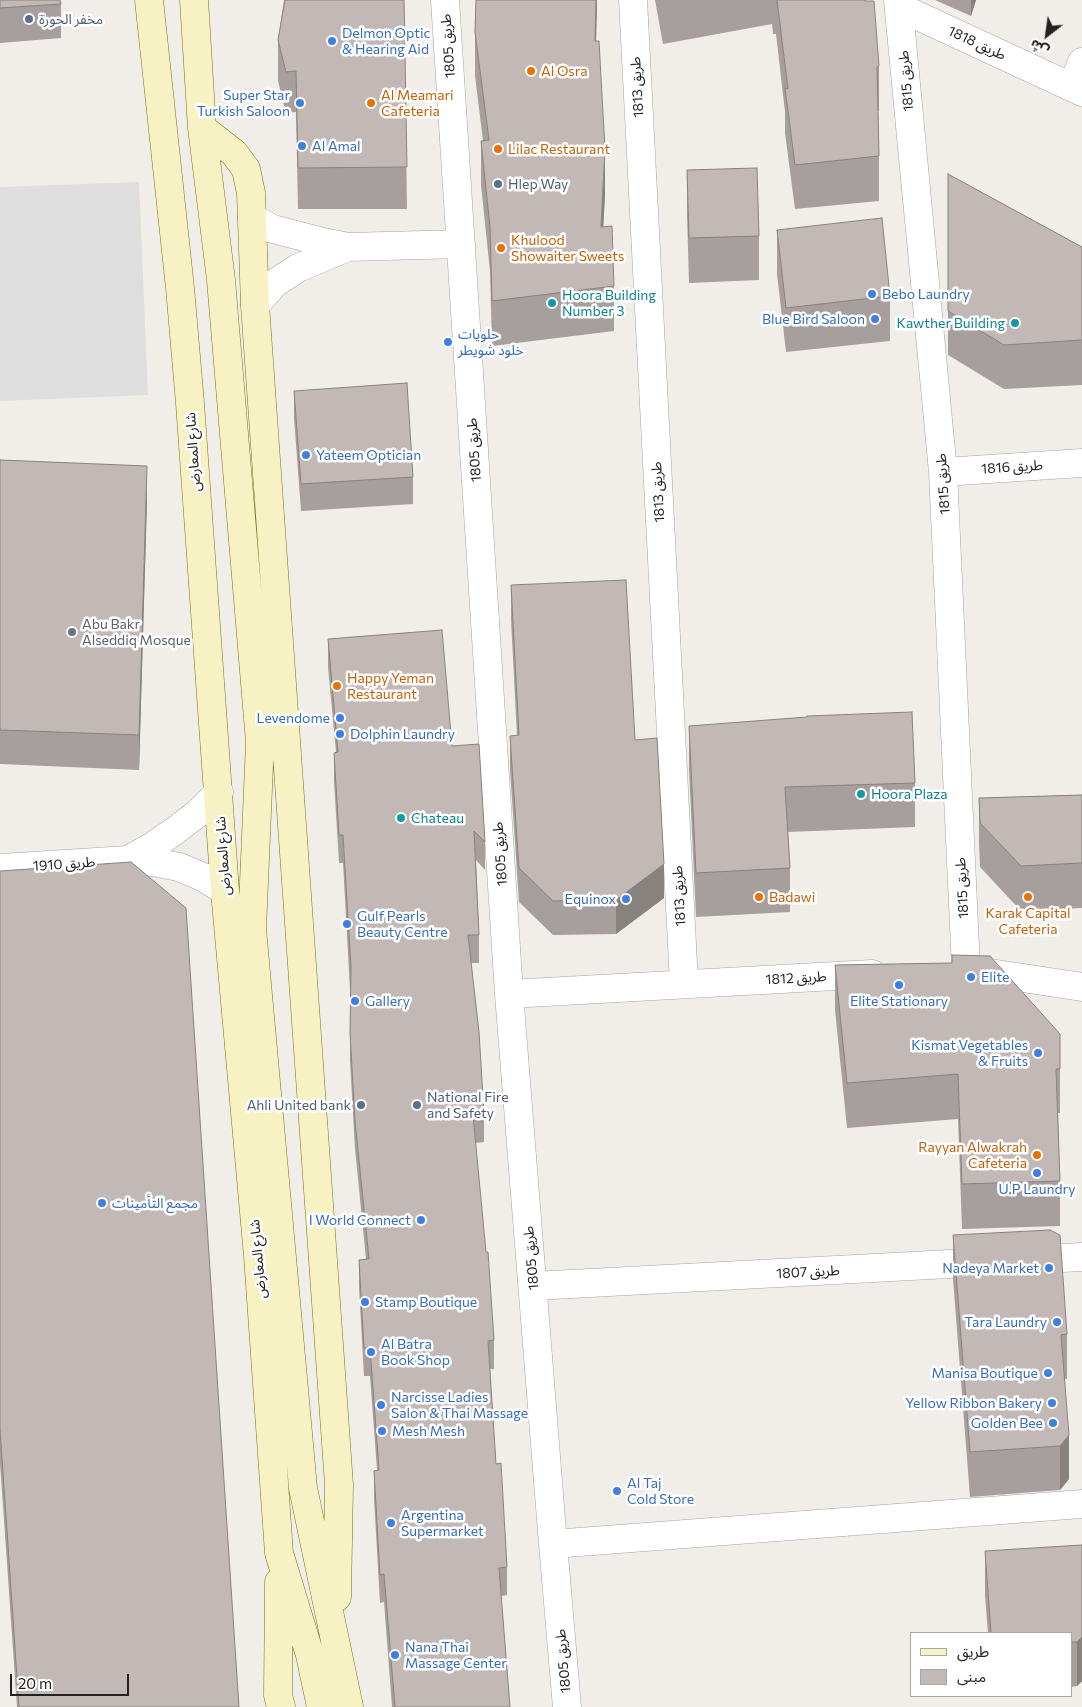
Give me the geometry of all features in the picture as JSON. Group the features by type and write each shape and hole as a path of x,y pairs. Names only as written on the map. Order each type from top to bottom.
{"main road":[{"name":"شارع المعارض","path":"149,0 181,298 225,891 258,1256 279,1553 310,1655 321,1707"},
{"name":"شارع المعارض","path":"194,0 202,128 221,280 260,742 252,929 303,1488 349,1707"},
{"path":"202,128 234,153 246,170 251,193 255,305 339,1485 337,1649"},
{"path":"279,1553 278,1695 281,1707"}],"street":[{"name":"طريق 1805","path":"445,0 509,994 567,1707"},
{"name":"طريق 1813","path":"633,0 684,983"},
{"name":"طريق 1818","path":"899,4 1077,90"},
{"name":"طريق 1815","path":"899,4 943,472 966,969"},
{"path":"1077,90 1082,62"},
{"path":"252,218 273,229 348,247 461,244"},
{"path":"255,305 275,283 298,268 348,247"},
{"name":"طريق 1816","path":"943,472 1082,463"},
{"name":"طريق 1910","path":"128,860 176,830 219,792"},
{"name":"طريق 1910","path":"0,868 128,860 153,862 179,868 203,877 225,891"},
{"path":"937,971 966,969 1082,987"},
{"name":"طريق 1812","path":"509,994 684,983 898,973"},
{"name":"طريق 1807","path":"533,1286 1082,1258"},
{"path":"553,1544 1082,1504"}],"shaded area":[{"path":"139,182 148,395 0,401 0,187"}],"building":[{"path":"0,0 60,0 61,4 0,8"},
{"path":"285,0 404,0 407,167 298,168 296,71 286,72 278,40"},
{"path":"476,0 596,0 595,41 599,41 605,149 601,227 612,226 614,286 492,301 490,227 481,141 489,140 475,32"},
{"path":"777,0 874,1 879,66 877,67 879,156 795,165 785,88 788,89"},
{"path":"757,168 759,236 689,238 687,170"},
{"name":"Kawther Building","path":"948,174 1082,247 1082,340 1004,345 948,311"},
{"path":"882,218 890,296 786,308 777,230"},
{"path":"407,383 413,477 301,484 294,391"},
{"name":"Abu Bakr Alseddiq Mosque","path":"0,460 147,466 139,735 0,730"},
{"path":"626,580 635,740 657,738 664,864 616,900 553,901 519,868 510,736 519,735 511,585"},
{"path":"442,630 452,746 479,744 485,842 474,831 479,935 468,935 479,1032 484,1114 473,1115 486,1252 488,1252 494,1340 488,1341 496,1464 501,1463 507,1567 499,1568 510,1707 395,1707 384,1574 380,1575 374,1471 379,1470 370,1348 364,1348 359,1260 369,1259 355,1121 350,1033 351,967 343,835 339,835 334,753 338,752 328,639"},
{"path":"912,712 915,783 785,787 790,868 696,873 689,726 807,716"},
{"path":"1082,795 1082,863 1021,866 980,823 979,798"},
{"name":"مجمع التأمينات","path":"131,862 186,908 239,1707 19,1707 0,1429 0,871"},
{"path":"952,955 990,956 1060,1034 1060,1069 1056,1069 1060,1181 962,1184 958,1074 847,1083 835,965 952,963"},
{"path":"1050,1230 1060,1235 1067,1334 1061,1335 1069,1435 1060,1446 970,1452 953,1235"},
{"path":"1082,1545 1082,1637 1077,1642 1072,1642 1072,1632 991,1632 985,1551"}],"place":[{"name":"مخفر الحورة","path":"29,19"},
{"name":"Delmon Optic & Hearing Aid","path":"332,41"},
{"name":"Al Osra","path":"531,71"},
{"name":"Super Star Turkish Saloon","path":"300,103"},
{"name":"Al Meamari Cafeteria","path":"371,103"},
{"name":"Al Amal","path":"302,146"},
{"name":"Lilac Restaurant","path":"498,149"},
{"name":"Hlep Way","path":"498,184"},
{"name":"Khulood Showaiter Sweets","path":"501,248"},
{"name":"Bebo Laundry","path":"872,294"},
{"name":"Hoora Building Number 3","path":"552,303"},
{"name":"Blue Bird Saloon","path":"875,319"},
{"name":"Kawther Building","path":"1015,323"},
{"name":"حلويات خلود شويطر","path":"448,342"},
{"name":"Yateem Optician","path":"306,455"},
{"name":"Abu Bakr Alseddiq Mosque","path":"72,632"},
{"name":"Happy Yeman Restaurant","path":"337,686"},
{"name":"Levendome","path":"340,718"},
{"name":"Dolphin Laundry","path":"340,734"},
{"name":"Hoora Plaza","path":"861,794"},
{"name":"Chateau","path":"401,818"},
{"name":"Badawi","path":"759,897"},
{"name":"Karak Capital Cafeteria","path":"1028,897"},
{"name":"Equinox","path":"626,899"},
{"name":"Gulf Pearls Beauty Centre","path":"347,924"},
{"name":"Elite","path":"971,977"},
{"name":"Elite Stationary","path":"899,985"},
{"name":"Gallery","path":"355,1001"},
{"name":"Kismat Vegetables & Fruits","path":"1038,1053"},
{"name":"Ahli United bank","path":"361,1105"},
{"name":"National Fire and Safety","path":"417,1105"},
{"name":"Rayyan Alwakrah Cafeteria","path":"1037,1155"},
{"name":"U.P Laundry","path":"1037,1173"},
{"name":"مجمع التأمينات","path":"102,1203"},
{"name":"I World Connect","path":"421,1220"},
{"name":"Nadeya Market","path":"1049,1268"},
{"name":"Stamp Boutique","path":"365,1302"},
{"name":"Tara Laundry","path":"1057,1322"},
{"name":"Al Batra Book Shop","path":"371,1352"},
{"name":"Manisa Boutique","path":"1048,1373"},
{"name":"Yellow Ribbon Bakery","path":"1052,1403"},
{"name":"Narcisse Ladies Salon & Thai Massage","path":"381,1405"},
{"name":"Golden Bee","path":"1053,1423"},
{"name":"Mesh Mesh","path":"382,1431"},
{"name":"Al Taj Cold Store","path":"617,1491"},
{"name":"Argentina Supermarket","path":"391,1523"},
{"name":"Nana Thai Massage Center","path":"395,1655"}]}
